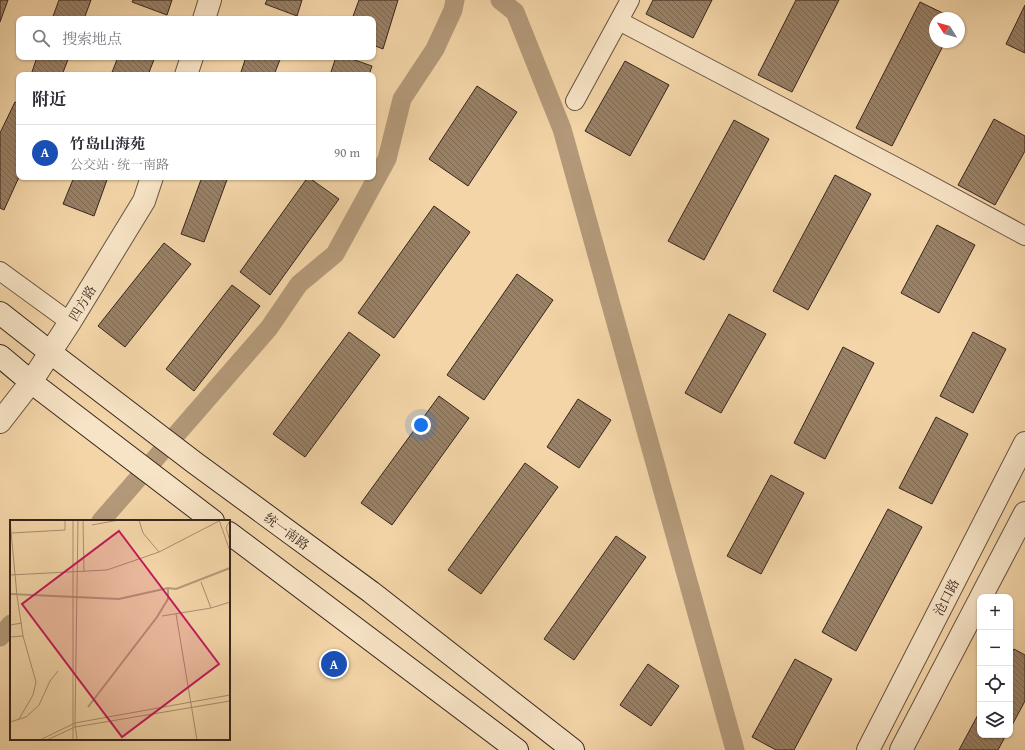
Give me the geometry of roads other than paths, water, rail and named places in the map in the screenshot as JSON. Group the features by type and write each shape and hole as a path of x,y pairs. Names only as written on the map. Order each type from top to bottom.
{"main road":[{"path":"205,16 210,0"},
{"path":"187,72 191,60"},
{"name":"四方路","path":"0,422 51,353 144,201 151,180"},
{"name":"统一南路","path":"0,313 195,463 371,592 573,750"},
{"path":"0,356 31,382 212,520"},
{"name":"沧口路","path":"868,750 1025,443"},
{"path":"983,594 1025,513"},
{"path":"230,534 517,750"},
{"path":"901,750 977,606"}],"street":[{"path":"575,101 630,0"},
{"path":"619,21 1025,236"},
{"path":"0,270 70,322"}],"waterway":[{"path":"376,179 387,159 402,99 435,49 453,10 455,0"},
{"path":"500,0 515,12 562,129 735,750"},
{"path":"102,520 269,328 299,284 335,254 376,180"},
{"path":"0,637 10,625"}],"place":[{"name":"竹岛山海苑","path":"334,664"}]}
